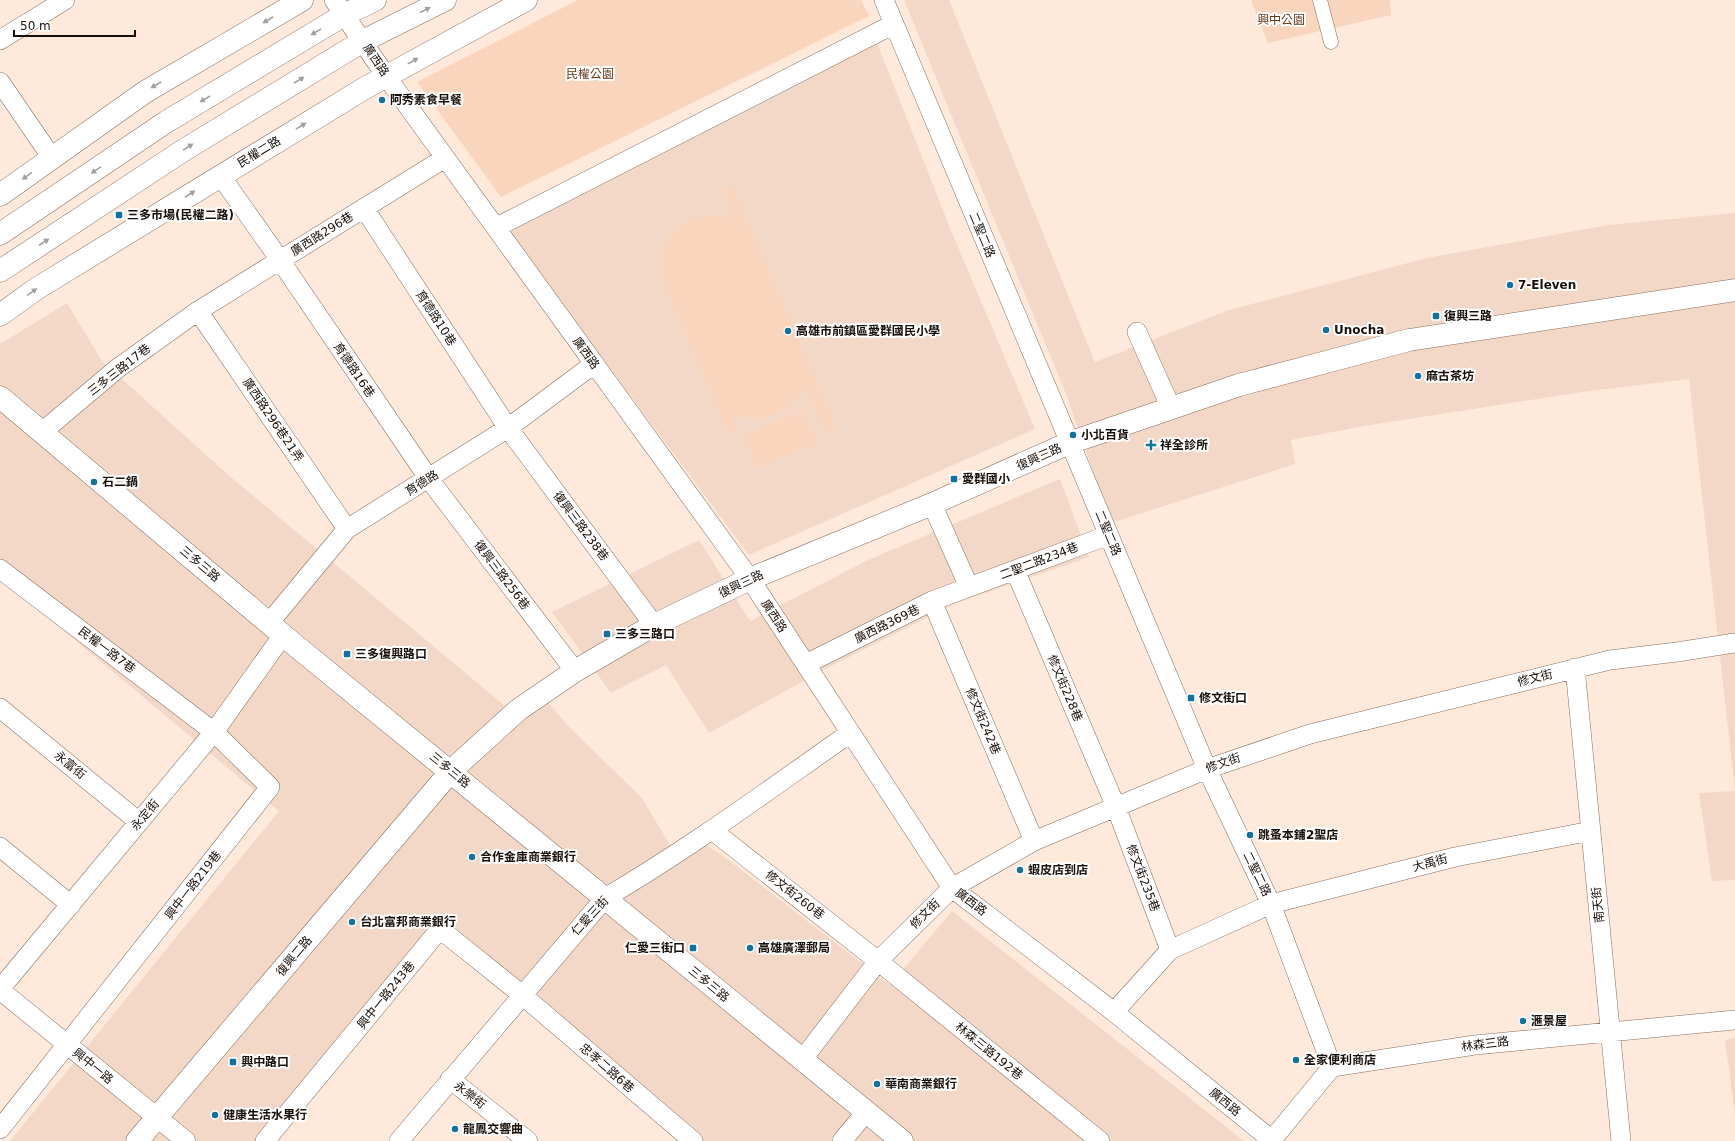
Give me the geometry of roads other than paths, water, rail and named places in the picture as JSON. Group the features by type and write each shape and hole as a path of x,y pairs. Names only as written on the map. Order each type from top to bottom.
{"street":[{"path":"0,40 65,0"},
{"path":"0,195 144,92 302,0"},
{"path":"0,234 339,8 375,0"},
{"path":"0,272 184,150 363,41 445,0"},
{"name":"民權二路","path":"0,315 36,289 220,175 386,76 526,0"},
{"name":"二聖二路","path":"884,0 1207,769 1272,904 1332,1067"},
{"path":"1320,0 1331,42"},
{"name":"廣西路","path":"339,8 445,158 750,579 952,888 1114,1012 1272,1141"},
{"path":"496,227 894,24"},
{"path":"0,82 52,158"},
{"name":"廣西路296巷","path":"198,311 445,158"},
{"name":"育德路16巷","path":"220,175 280,260 429,479"},
{"name":"育德路10巷","path":"364,208 508,428"},
{"name":"復興三路","path":"451,771 518,710 576,671 654,625 750,579 932,504 1069,443 1239,386 1409,340 1735,290"},
{"name":"三多三路17巷","path":"42,432 118,368 198,311"},
{"name":"廣西路296巷21弄","path":"198,311 347,529"},
{"path":"1137,332 1171,408"},
{"name":"育德路","path":"276,629 347,529 429,479 508,428 594,364"},
{"name":"三多三路","path":"0,397 276,629 902,1141"},
{"name":"復興三路238巷","path":"508,428 654,625"},
{"name":"復興三路256巷","path":"429,479 576,671"},
{"path":"932,504 969,587"},
{"name":"二聖二路234巷","path":"969,587 1109,535"},
{"name":"民權一路7巷","path":"0,569 214,732"},
{"name":"修文街228巷","path":"1015,570 1116,807"},
{"name":"廣西路369巷","path":"806,664 932,602 969,587"},
{"name":"修文街242巷","path":"932,602 1034,841"},
{"name":"永定街","path":"0,990 214,732 276,629"},
{"name":"修文街","path":"802,1060 878,961 952,888 1034,841 1207,769 1310,734 1610,660 1735,643"},
{"name":"南天街","path":"1575,668 1621,1141"},
{"name":"永富街","path":"0,708 139,822"},
{"name":"興中一路219巷","path":"67,1044 270,787 214,732"},
{"name":"仁愛三街","path":"399,1141 521,994 604,898 712,830 850,733"},
{"name":"復興二路","path":"137,1141 451,771"},
{"name":"修文街235巷","path":"1116,807 1170,950"},
{"name":"修文街260巷","path":"712,830 878,961"},
{"name":"大禹街","path":"1170,950 1272,904 1455,857 1591,831"},
{"path":"0,847 71,905"},
{"name":"興中一路243巷","path":"266,1141 440,929 521,994"},
{"path":"1114,1012 1170,950"},
{"name":"林森三路192巷","path":"878,961 1100,1141"},
{"name":"興中一路","path":"0,990 186,1141"},
{"name":"忠孝二路6巷","path":"521,994 693,1141"},
{"name":"林森三路","path":"1332,1067 1475,1045 1735,1020"},
{"path":"0,1129 67,1044"},
{"path":"1272,1141 1332,1067"},
{"name":"永樂街","path":"450,1079 528,1141"},
{"path":"842,1141 866,1112"}],"place":[{"name":"阿秀素食早餐","path":"382,100"},
{"name":"三多市場(民權二路)","path":"119,215"},
{"name":"7-Eleven","path":"1510,285"},
{"name":"復興三路","path":"1436,316"},
{"name":"Unocha","path":"1326,330"},
{"name":"高雄市前鎮區愛群國民小學","path":"788,331"},
{"name":"麻古茶坊","path":"1418,376"},
{"name":"小北百貨","path":"1073,435"},
{"name":"祥全診所","path":"1151,445"},
{"name":"愛群國小","path":"954,479"},
{"name":"石二鍋","path":"94,482"},
{"name":"三多三路口","path":"607,634"},
{"name":"三多復興路口","path":"347,654"},
{"name":"修文街口","path":"1191,698"},
{"name":"跳蚤本鋪2聖店","path":"1250,835"},
{"name":"合作金庫商業銀行","path":"472,857"},
{"name":"蝦皮店到店","path":"1020,870"},
{"name":"台北富邦商業銀行","path":"352,922"},
{"name":"仁愛三街口","path":"693,948"},
{"name":"高雄廣澤郵局","path":"750,948"},
{"name":"滙景屋","path":"1523,1021"},
{"name":"全家便利商店","path":"1296,1060"},
{"name":"興中路口","path":"233,1062"},
{"name":"華南商業銀行","path":"877,1084"},
{"name":"健康生活水果行","path":"215,1115"},
{"name":"龍鳳交響曲","path":"455,1129"}],"park label":[{"name":"興中公園","path":"1281,20"},
{"name":"民權公園","path":"590,74"}]}
